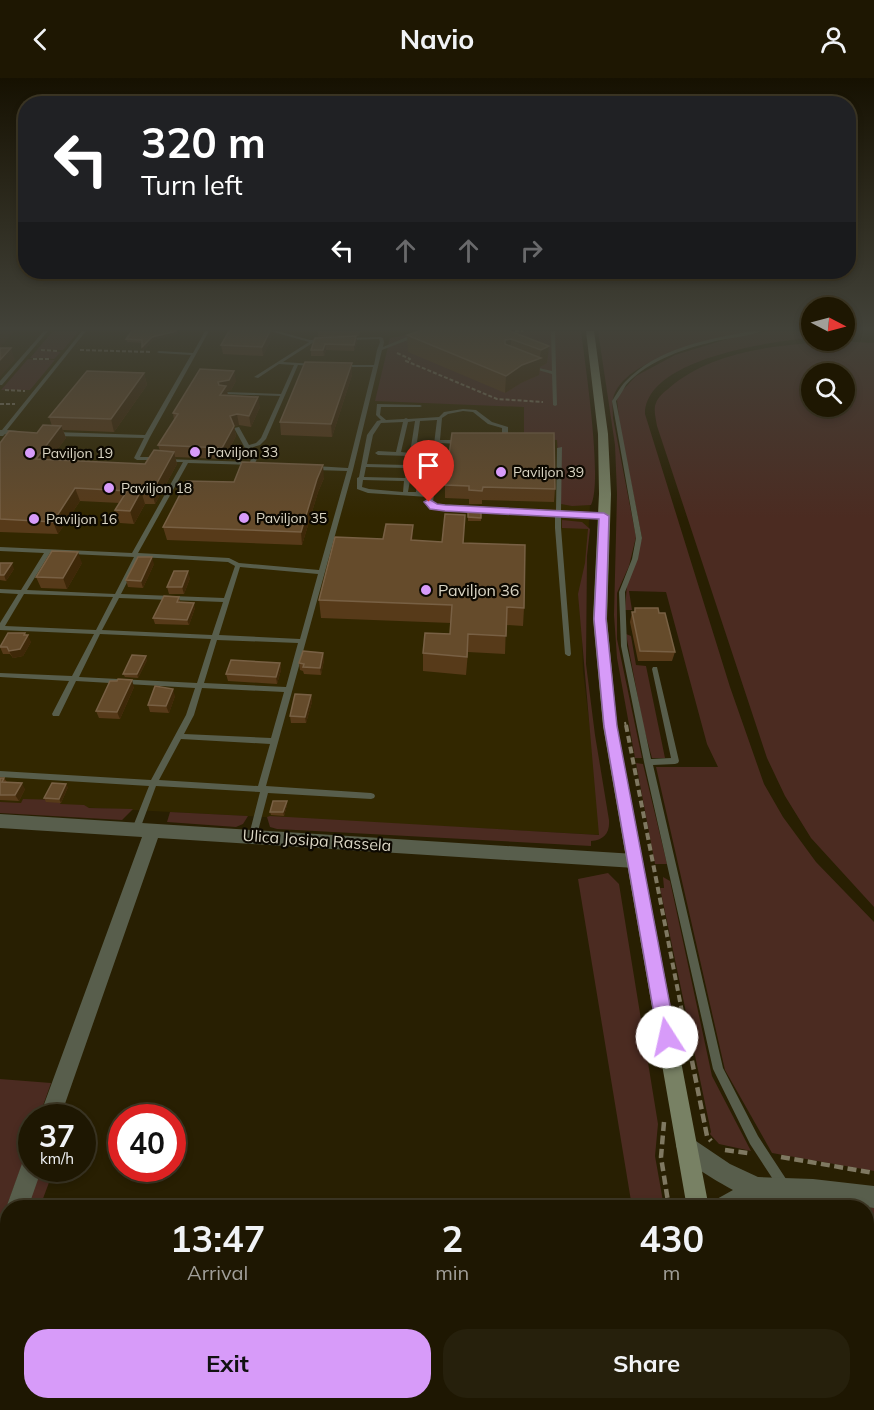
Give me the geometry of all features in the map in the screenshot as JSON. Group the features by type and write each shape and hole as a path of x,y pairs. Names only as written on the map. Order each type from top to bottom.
{"street":[{"path":"598,393 603,434 604,516 600,619 610,726 697,1200"},
{"name":"Ulica Josipa Rassela","path":"0,821 253,835 635,861"},
{"path":"54,1104 144,830"},
{"path":"687,1146 722,1172 740,1182 758,1188 786,1188 874,1197"},
{"path":"19,1200 26,1182"},
{"path":"737,1200 758,1188"}],"lane":[{"path":"1,433 34,393"},
{"path":"172,393 147,436 138,458 263,465"},
{"path":"229,393 283,395 263,439 258,444 248,447"},
{"path":"253,835 274,741 350,470 368,393"},
{"path":"555,393 555,405"},
{"path":"617,393 614,400 639,538 635,559 622,592 624,646 648,762 718,1069 763,1154 786,1188"},
{"path":"384,421 378,415 379,405 420,406"},
{"path":"430,495 359,488 370,435 375,425 384,421 440,418 454,410 474,411 490,423 505,427 504,436"},
{"path":"440,418 429,502 434,506 604,516"},
{"path":"398,453 406,419"},
{"path":"405,494 418,419"},
{"path":"237,428 254,459 252,464"},
{"path":"1,433 27,433"},
{"path":"51,434 147,436"},
{"path":"437,441 463,442"},
{"path":"414,443 426,443 418,495"},
{"path":"560,448 558,528 568,654"},
{"path":"378,453 424,455"},
{"path":"56,714 186,461"},
{"path":"363,465 433,474"},
{"path":"306,467 350,470"},
{"path":"360,478 408,480"},
{"path":"0,549 229,560 238,565 321,572"},
{"path":"48,551 0,628 302,641"},
{"path":"144,830 154,782 190,715 238,565"},
{"path":"0,591 226,600"},
{"path":"648,762 675,761 655,669"},
{"path":"0,675 288,690"},
{"path":"179,736 274,741"},
{"path":"0,774 371,796"}],"path":[{"path":"483,393 497,399 543,402"},
{"path":"718,1150 763,1154 874,1173"},
{"path":"664,1179 668,1200"}],"shaded area":[{"path":"0,393 582,393 590,505 582,635 583,671 603,835 0,803"},
{"path":"377,393 589,393 595,472 591,505 561,504 557,440 524,438 524,407 375,401"},
{"path":"607,393 616,393 613,399 613,418 636,537 629,566 617,593 617,639 642,758 635,758 617,658 614,615 617,494 615,445"},
{"path":"620,393 652,393 645,414 730,687 764,784 783,817 816,862 874,922 874,1171 772,1153 725,1070 656,767 718,767 707,744 666,592 629,591 632,610 625,610 627,584 642,538 620,427 617,400"},
{"path":"663,393 801,393 801,417 855,417 855,393 874,393 874,907 811,838 785,796 767,758 657,426 656,403"},
{"path":"562,520 582,522 590,529 587,556 586,664 609,820 605,835 591,841 591,846 270,827 267,817 270,816 599,835 578,594 585,563 588,529 562,528"},
{"path":"626,634 631,636 636,665 646,666 665,758 652,758 643,725"},
{"path":"636,763 643,764 667,864 655,864"},
{"path":"23,799 62,800 60,804 84,805 89,808 133,809 122,820 0,813 0,802 21,803"},
{"path":"170,812 248,816 243,824 236,827 167,822"},
{"path":"608,873 619,884 658,1124 655,1156 663,1200 631,1200 578,879"},
{"path":"663,877 670,881 712,1076 751,1151 719,1144 710,1134 660,888 664,888"},
{"path":"0,1079 51,1083 44,1104 18,1104 18,1176 9,1200 0,1200"},
{"path":"36,1182 49,1182 42,1200 30,1200"}],"building":[{"path":"69,393 130,393 111,419 49,417"},
{"path":"185,393 221,393 220,395 258,397 249,416 237,414 230,416 234,426 222,448 158,445 178,414 173,413"},
{"path":"292,393 342,393 331,424 280,422"},
{"path":"43,425 61,426 36,459 145,464 154,450 174,452 152,492 141,491 130,511 115,510 127,491 75,488 53,522 0,519 0,443 9,431 37,433"},
{"name":"Paviljon 39","path":"452,433 554,433 555,489 483,487 482,491 469,490 469,486 445,485"},
{"path":"242,462 323,465 301,532 163,527 187,481 234,482"},
{"path":"468,509 481,510 481,518 468,517"},
{"name":"Paviljon 36","path":"445,514 465,515 463,543 525,545 524,608 507,607 506,636 468,634 467,657 423,653 425,633 450,634 452,605 319,600 335,537 383,539 386,524 413,525 411,540 442,542"},
{"path":"52,551 78,552 63,578 36,577"},
{"path":"138,557 152,557 141,581 126,580"},
{"path":"0,563 12,563 4,575 0,575"},
{"path":"174,571 188,571 182,587 167,587"},
{"path":"164,596 179,597 177,602 194,603 187,620 153,618"},
{"path":"635,608 658,608 659,613 665,613 675,652 640,651 632,612 635,612"},
{"path":"8,633 28,635 20,649 9,651 7,647 0,647"},
{"path":"303,651 323,653 320,668 303,667 304,664 299,663"},
{"path":"132,655 146,656 137,674 123,674"},
{"path":"231,660 280,663 276,677 226,674"},
{"path":"132,680 117,712 96,711 110,681"},
{"path":"155,686 173,689 166,706 148,705"},
{"path":"295,694 311,695 305,717 290,716"},
{"path":"0,778 4,778 2,782 22,783 15,795 0,795"},
{"path":"52,783 66,784 59,799 44,798"},
{"path":"273,801 287,801 283,812 270,812"}],"place":[{"name":"Paviljon 33","path":"195,452"},
{"name":"Paviljon 19","path":"30,453"},
{"name":"Paviljon 39","path":"501,472"},
{"name":"Paviljon 18","path":"109,488"},
{"name":"Paviljon 35","path":"244,518"},
{"name":"Paviljon 16","path":"34,519"},
{"name":"Paviljon 36","path":"426,590"}],"route":[{"path":"429,502 434,506 445,508 604,516 600,619 610,726 667,1037"}]}
